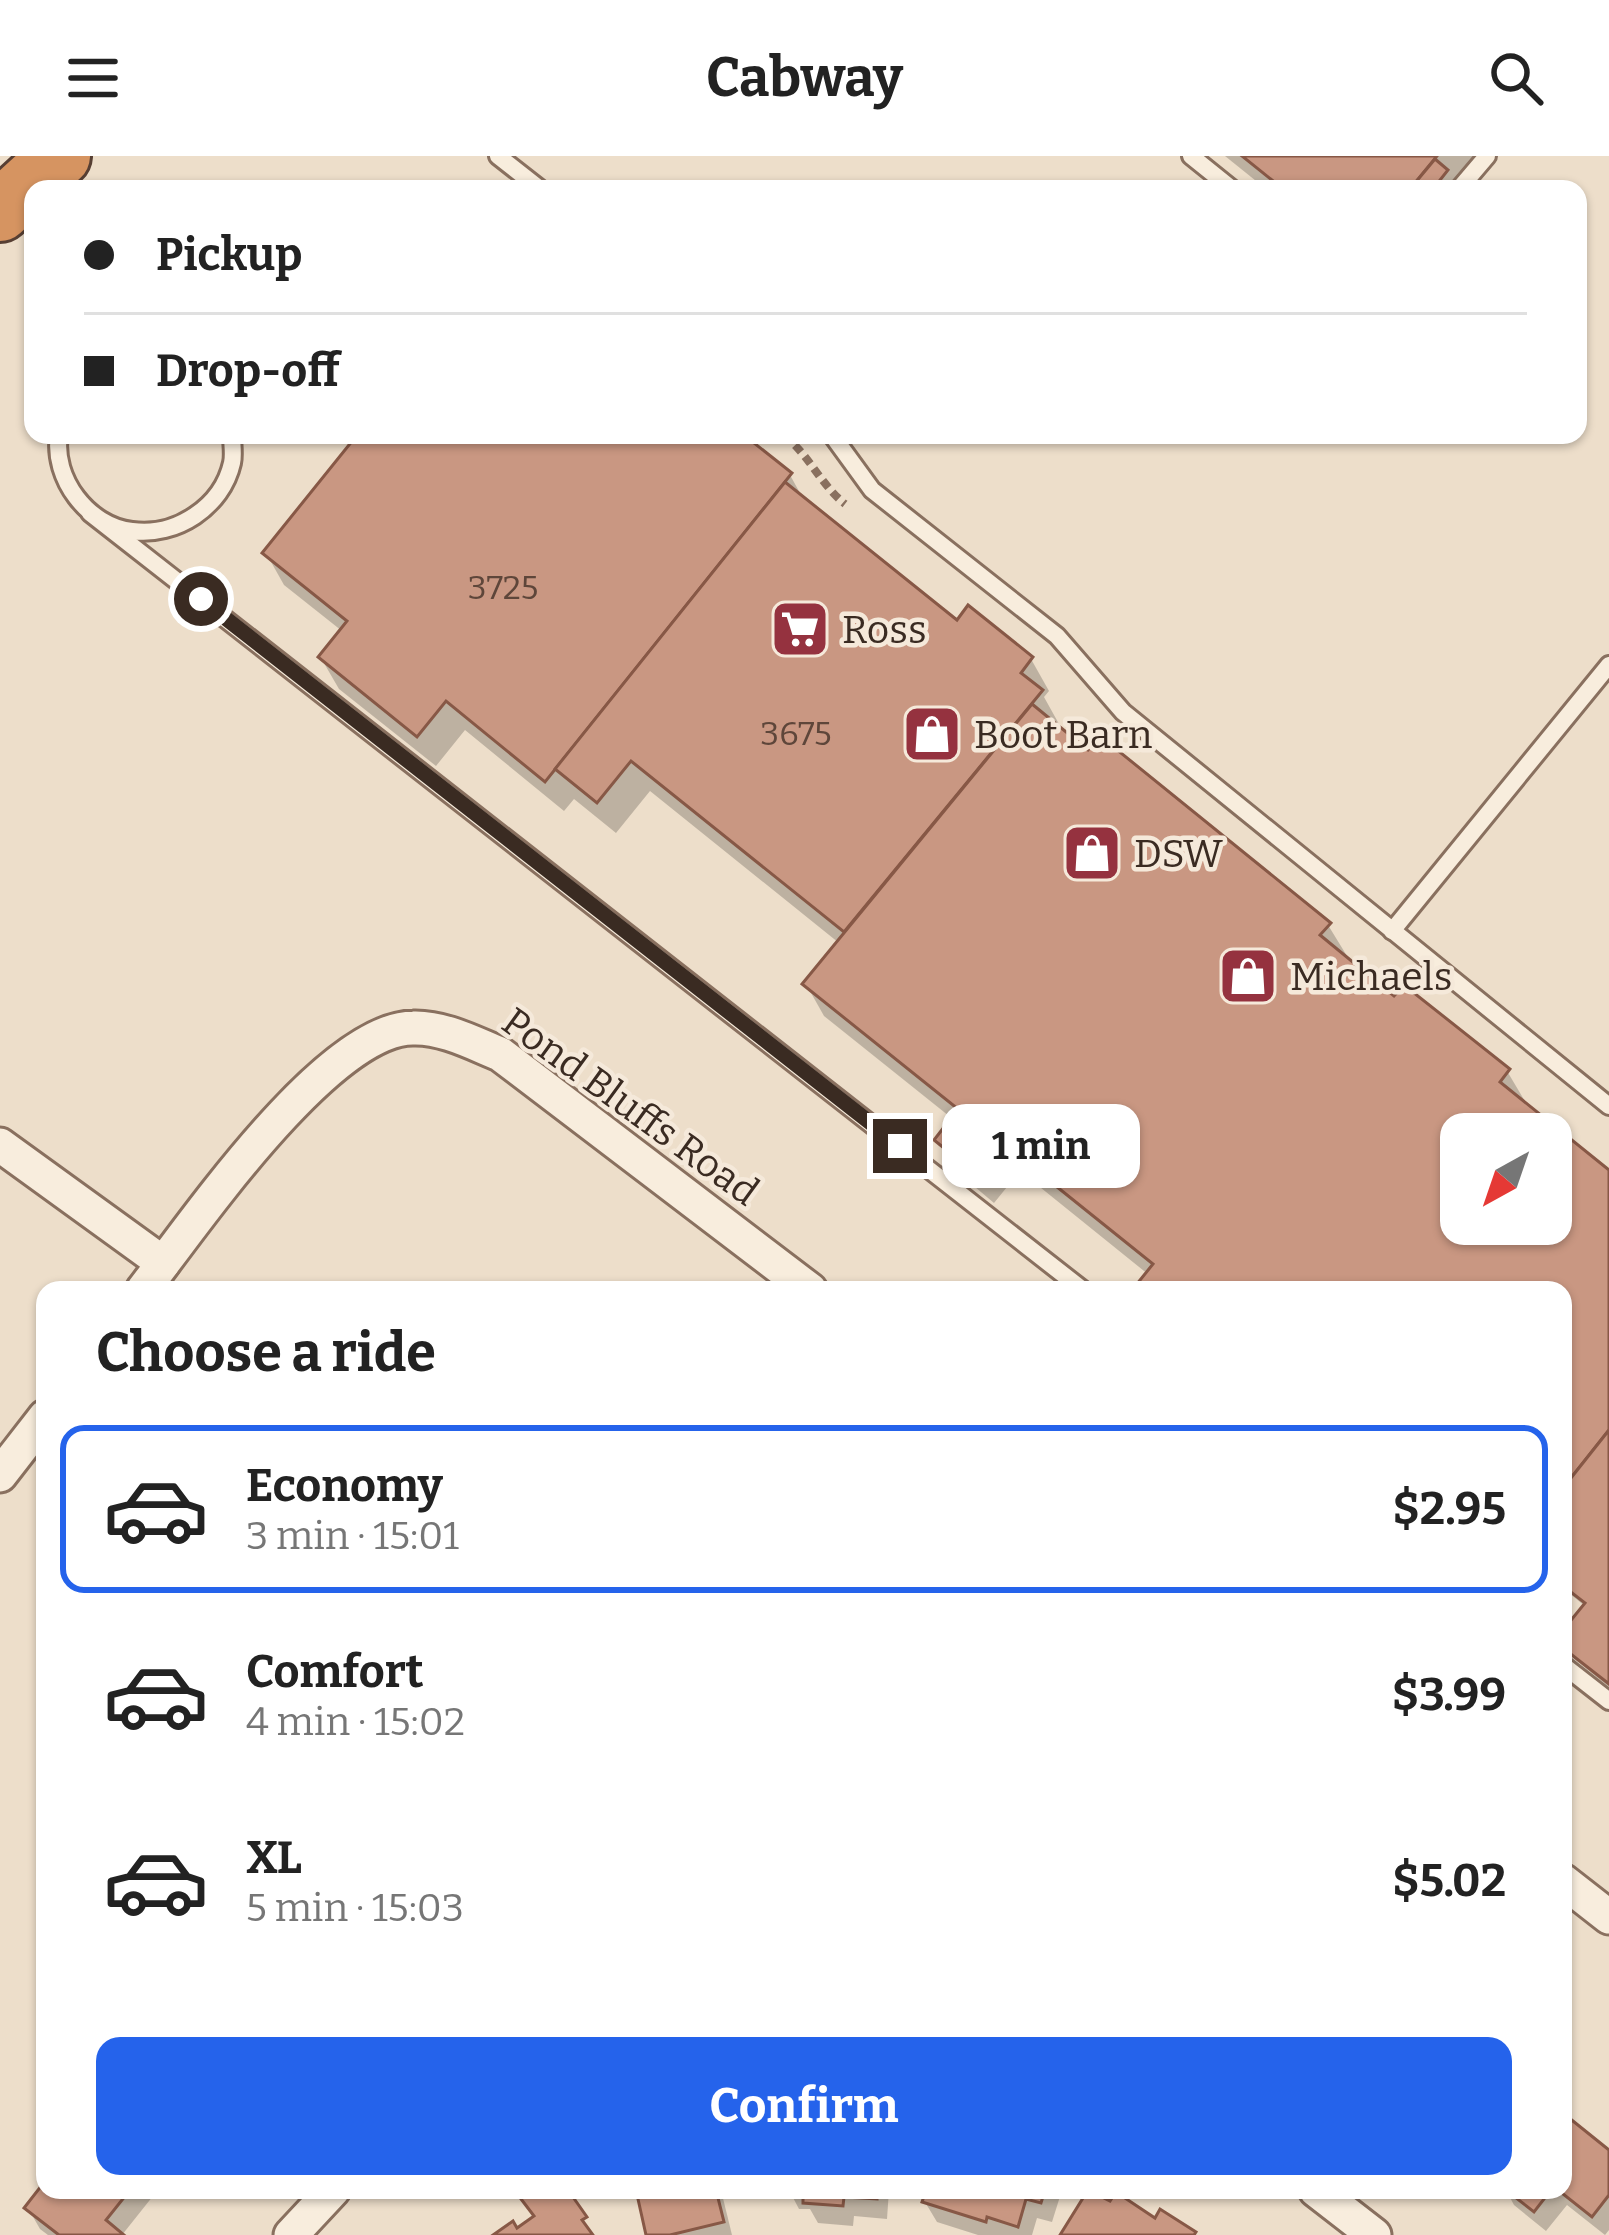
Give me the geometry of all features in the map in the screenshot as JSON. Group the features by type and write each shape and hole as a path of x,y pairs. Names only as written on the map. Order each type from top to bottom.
{"highway":[{"path":"34,180 60,156"},
{"path":"0,211 24,189"}],"street":[{"name":"Pond Bluffs Road","path":"153,1276 246,1156 315,1081 376,1036 412,1028 454,1035 500,1054 799,1281"},
{"path":"0,1145 153,1276"},
{"path":"0,1475 36,1429"},
{"path":"1572,1888 1609,1917"},
{"path":"291,2235 325,2199"},
{"path":"1328,2199 1374,2235"}],"lane":[{"path":"498,156 529,180"},
{"path":"1191,156 1221,180"},
{"path":"1467,180 1487,156"},
{"path":"57,444 63,476 90,512 1073,1281"},
{"path":"90,512 132,532 163,531 202,513 222,490 233,460 232,444"},
{"path":"839,444 872,490 1057,636 1123,712 1609,1106"},
{"path":"1392,931 1609,665"},
{"path":"1572,1672 1609,1701"}],"building":[{"path":"1242,156 1437,156 1417,180 1272,180"},
{"path":"1435,159 1448,170 1440,180 1418,180"},
{"path":"350,444 755,444 792,473 545,782 446,701 417,737 318,657 347,621 262,553"},
{"path":"785,482 957,620 968,605 1033,657 1021,673 1043,690 844,932 631,761 597,803 555,769"},
{"path":"1032,704 1088,750 1100,736 1331,923 1320,935 1394,996 1404,985 1510,1069 1500,1082 1538,1113 1440,1113 1440,1245 1572,1245 1572,1140 1609,1170 1609,1430 1572,1477 1572,1281 1139,1281 1153,1264 1001,1142 976,1174 934,1140 958,1109 802,984"},
{"path":"1609,1430 1609,1684 1572,1655 1572,1619 1585,1603 1572,1593 1572,1477"},
{"path":"1572,2120 1609,2150 1609,2195 1592,2217 1569,2199"},
{"path":"36,2193 36,2199 123,2199 106,2220 124,2235 59,2235 24,2208"},
{"path":"521,2199 574,2199 593,2235 493,2235 513,2221 517,2228 534,2216"},
{"path":"638,2199 718,2199 724,2222 670,2235 646,2235"},
{"path":"803,2199 844,2199 843,2206 803,2203"},
{"path":"923,2199 1026,2199 1018,2227"},
{"path":"1082,2199 1126,2199 1155,2218 1160,2209 1196,2232 1194,2235 1060,2235"},
{"path":"1517,2199 1544,2199 1534,2212"}],"place":[{"name":"Ross","path":"800,629"},
{"name":"Boot Barn","path":"932,734"},
{"name":"DSW","path":"1092,853"},
{"name":"Michaels","path":"1248,976"}],"route":[{"path":"201,599 900,1146"}]}
